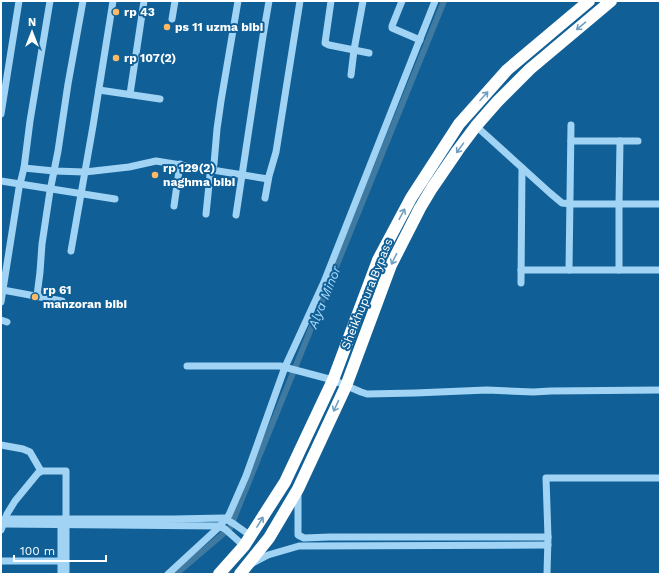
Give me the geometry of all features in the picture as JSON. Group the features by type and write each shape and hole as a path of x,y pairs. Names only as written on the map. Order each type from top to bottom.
{"highway":[{"name":"Sheikhupura Bypass","path":"219,574 247,541 285,482 333,380 378,260 411,198 459,124 507,70 589,1"},
{"name":"Sheikhupura Bypass","path":"243,570 269,538 298,489 346,386 391,265 432,188 476,126 497,102 530,69 610,1"}],"street":[{"path":"1,114 19,1"},
{"path":"1,302 50,1"},
{"path":"37,296 42,244 50,189 58,151 83,1"},
{"path":"71,251 113,1"},
{"path":"130,94 144,1"},
{"path":"172,19 175,1"},
{"path":"206,214 210,175 215,160 217,128 221,101 238,1"},
{"path":"236,215 241,174 269,1"},
{"path":"265,198 268,179 276,152 300,1"},
{"path":"331,1 325,43 369,53"},
{"path":"351,75 363,1"},
{"path":"402,1 392,28 420,40"},
{"path":"247,541 230,521 229,515 246,476 286,367 324,282 435,1"},
{"path":"99,90 160,99"},
{"path":"569,270 571,125"},
{"path":"476,126 562,203 660,204"},
{"path":"571,141 638,142"},
{"path":"619,270 620,142"},
{"path":"24,168 85,172 129,167 156,161 268,179"},
{"path":"174,206 180,164"},
{"path":"522,168 522,283"},
{"path":"1,181 115,199"},
{"path":"522,270 660,270"},
{"path":"3,290 62,301"},
{"path":"187,366 273,365 286,367 333,380 367,394 487,390 533,392 660,390"},
{"path":"1,445 23,449 30,452 41,471"},
{"path":"66,574 64,561 64,522 66,471 41,471 15,501 3,524 64,522 174,520 230,521"},
{"path":"548,574 546,478 660,478"},
{"path":"298,489 298,535 304,538 548,537"},
{"path":"168,574 224,529 230,521"},
{"path":"64,522 224,529 247,541"},
{"path":"243,570 268,555 299,546 548,545"},
{"path":"1,561 64,561"},
{"path":"61,574 64,561"}],"waterway":[{"name":"Alya Minor","path":"176,574 230,528 444,1"}],"place":[{"name":"rp 43","path":"116,12"},
{"name":"ps 11 uzma bibi","path":"167,27"},
{"name":"rp 107(2)","path":"116,58"},
{"name":"rp 129(2) naghma bibi","path":"155,175"},
{"name":"rp 61 manzoran bibi","path":"35,297"}]}
